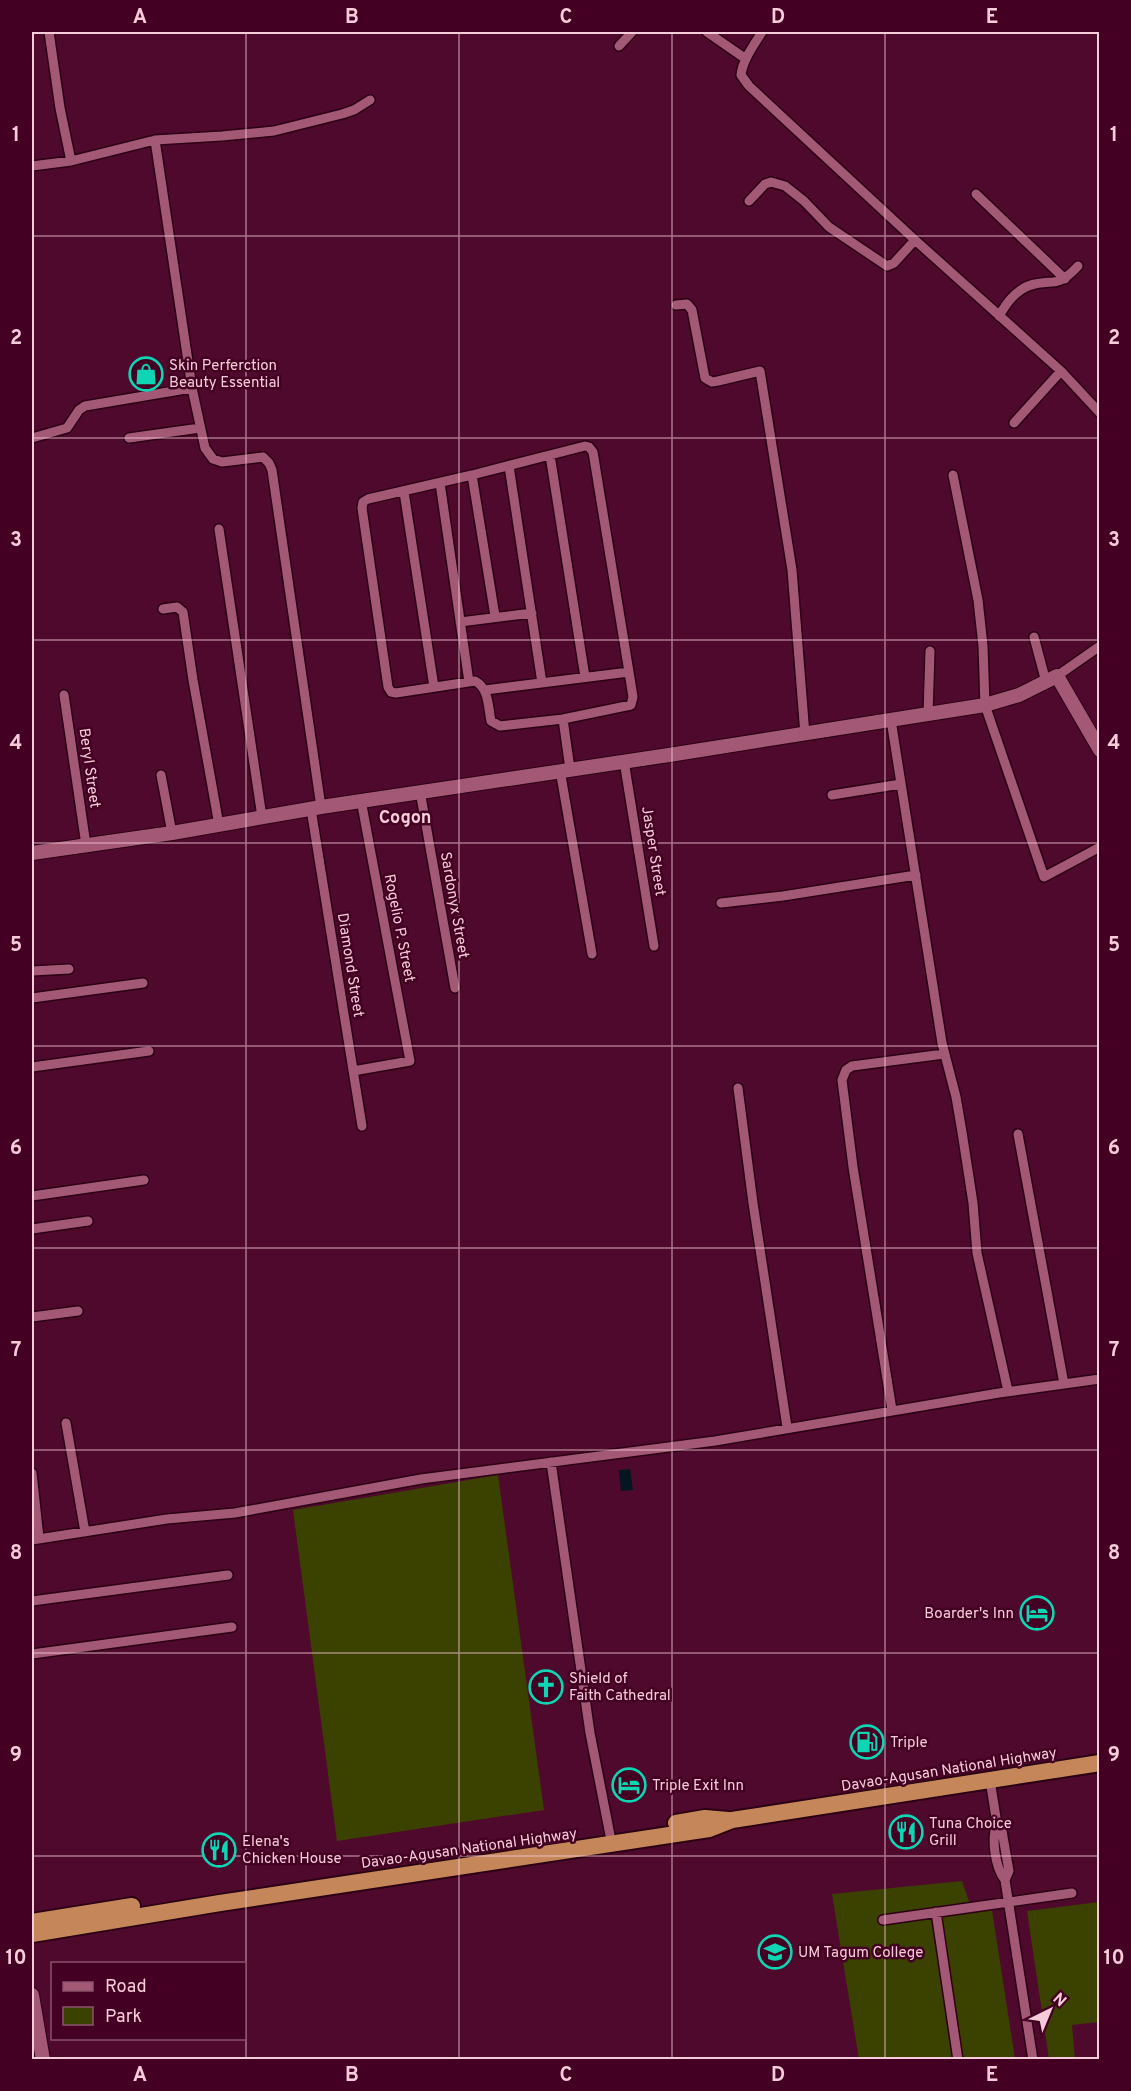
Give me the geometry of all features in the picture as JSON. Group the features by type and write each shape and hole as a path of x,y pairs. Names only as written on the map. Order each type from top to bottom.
{"highway":[{"name":"Davao-Agusan National Highway","path":"32,1922 185,1903 575,1846 709,1829 732,1820 1100,1763"},
{"name":"Davao-Agusan National Highway","path":"575,1846 610,1835 705,1818 732,1820"},
{"name":"Davao-Agusan National Highway","path":"32,1935 185,1903"}],"street":[{"path":"49,32 60,108 71,161"},
{"path":"619,46 632,32"},
{"path":"707,32 746,59"},
{"path":"762,32 746,59 741,75 749,86 1060,371 1100,413"},
{"path":"32,166 71,161 154,140 274,131 342,114 370,100"},
{"path":"129,438 201,428 192,388 154,140"},
{"path":"749,201 765,184 771,182 785,186 804,201 829,227 887,266 894,262 915,240"},
{"path":"976,194 1065,279"},
{"path":"999,316 1015,294 1027,287 1065,279 1078,266"},
{"path":"676,305 687,304 692,310 705,378 712,382 760,371 792,570 805,735"},
{"path":"1014,423 1060,371"},
{"path":"32,438 68,428 79,410 86,406 192,388"},
{"name":"Diamond Street","path":"201,428 206,448 213,459 222,462 263,457 272,470 316,808 362,1126"},
{"path":"585,446 593,452 632,702 628,707 563,719 496,726 491,721 485,690 478,682 391,692 388,687 363,502 550,455 585,446"},
{"path":"550,455 585,677"},
{"path":"509,466 542,683"},
{"path":"953,475 978,600 985,705 1044,877 1100,847"},
{"path":"472,476 495,616"},
{"path":"440,483 469,682"},
{"path":"404,492 434,687"},
{"path":"219,529 262,817"},
{"path":"163,609 177,607 183,612 219,825"},
{"path":"460,622 532,613"},
{"path":"1034,638 1051,679 1100,750"},
{"path":"32,853 172,833 361,800 805,735 985,705 1019,695 1051,679 1100,646"},
{"path":"928,714 930,651"},
{"path":"485,690 629,672"},
{"name":"Beryl Street","path":"64,695 86,845"},
{"path":"563,719 565,769 592,954"},
{"path":"891,720 944,1054 956,1097 962,1132 977,1253 1008,1391"},
{"name":"Jasper Street","path":"624,761 654,946"},
{"path":"161,775 172,833"},
{"path":"832,795 901,784"},
{"name":"Sardonyx Street","path":"420,791 455,988"},
{"name":"Rogelio P. Street","path":"353,1071 410,1061 361,800"},
{"path":"721,903 783,896 916,875"},
{"path":"32,971 69,969"},
{"path":"32,998 143,983"},
{"path":"32,1067 149,1051"},
{"path":"892,1410 853,1167 842,1080 846,1070 852,1066 944,1054"},
{"path":"738,1088 787,1427"},
{"path":"1018,1134 1064,1384"},
{"path":"32,1196 144,1180"},
{"path":"32,1229 88,1221"},
{"path":"32,1317 78,1311"},
{"path":"32,1473 35,1539 167,1519 235,1513 421,1479 715,1441 1008,1391 1100,1379"},
{"path":"66,1423 85,1532"},
{"path":"552,1462 590,1733 610,1835"},
{"path":"32,1601 228,1575"},
{"path":"32,1654 232,1627"},
{"path":"990,1780 997,1824 993,1833 1009,1871 1005,1880 1033,2060"},
{"path":"883,1920 1072,1893"},
{"path":"936,1912 958,2060"},
{"path":"32,1995 43,2060"}],"green space":[{"path":"498,1475 544,1810 337,1841 293,1510"},
{"path":"962,1881 973,1913 992,1910 1015,2059 859,2059 832,1894"},
{"path":"1099,1902 1099,2022 1072,2025 1075,2059 1049,2059 1027,1911"}],"water":[{"path":"630,1469 633,1490 621,1491 619,1470"}],"place":[{"name":"Skin Perferction Beauty Essential","path":"146,374"},
{"name":"Boarder's Inn","path":"1037,1613"},
{"name":"Shield of Faith Cathedral","path":"546,1687"},
{"name":"Triple","path":"867,1742"},
{"name":"Triple Exit Inn","path":"629,1785"},
{"name":"Tuna Choice Grill","path":"906,1832"},
{"name":"Elena's Chicken House","path":"219,1850"},
{"name":"UM Tagum College","path":"775,1952"}],"district":[{"name":"Cogon","path":"405,817"}]}
